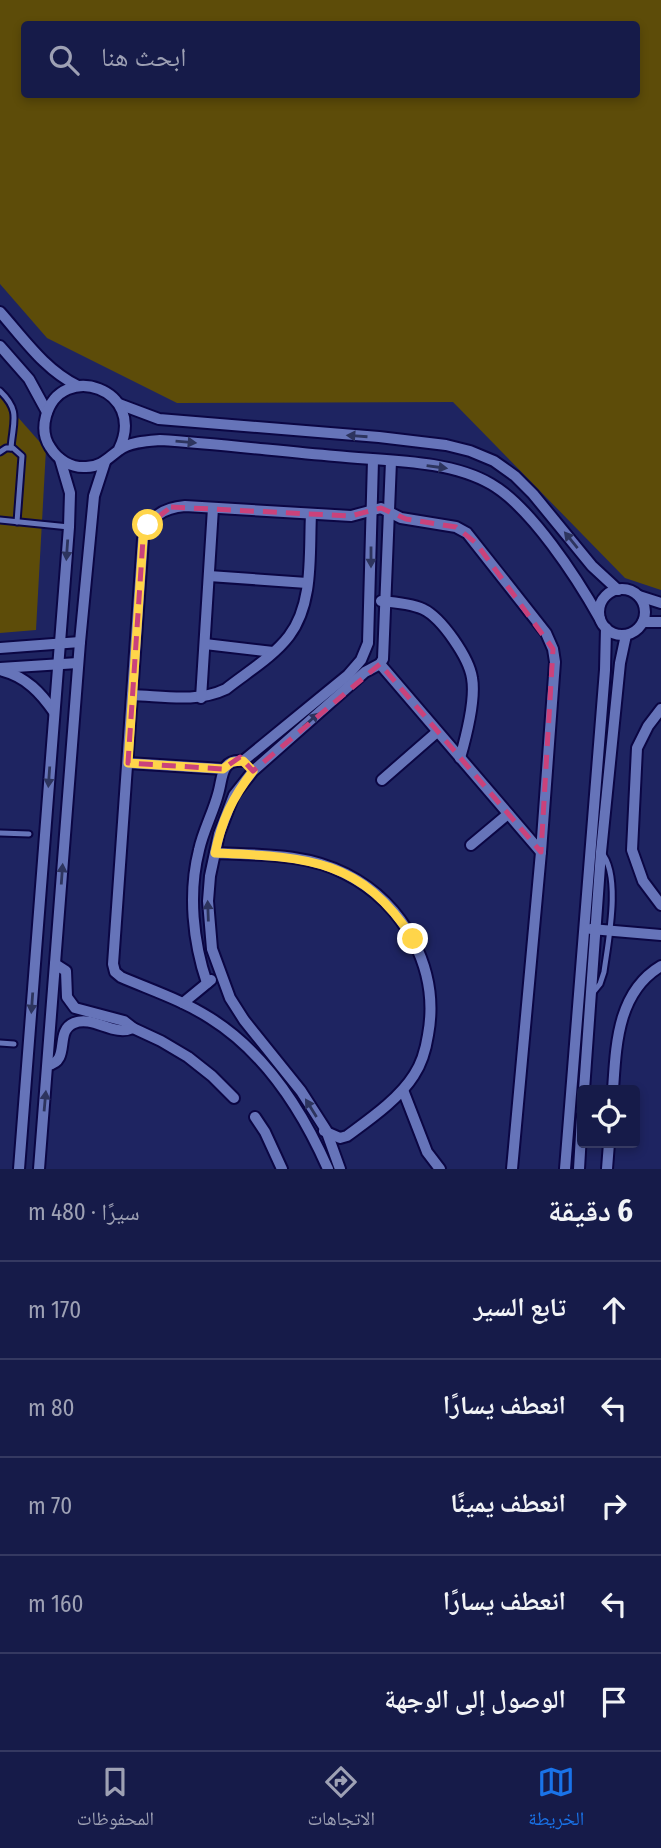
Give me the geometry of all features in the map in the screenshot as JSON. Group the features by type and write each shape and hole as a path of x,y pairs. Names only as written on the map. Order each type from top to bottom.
{"street":[{"path":"0,312 47,366 78,386"},
{"path":"2,353 36,388 47,412"},
{"path":"105,462 87,467 68,464 60,459 47,442 44,432 47,412 59,395 78,386 90,386 111,395 119,404 126,427 119,449"},
{"path":"119,404 159,419 383,438 446,445 470,451 494,461 516,476 592,566 618,590"},
{"path":"128,763 223,769 232,762 243,761 348,675 361,660 368,643 371,510 382,460 383,438"},
{"path":"39,1169 78,663 94,496 105,462 119,449 160,440 444,467 490,483 510,497 542,534 603,624 615,634 626,635 636,630 643,622 645,611 639,596"},
{"path":"19,1169 69,527 70,493 60,459"},
{"path":"341,1169 326,1130 301,1091 244,1020 230,998 212,949 208,901 215,853 234,795 253,771 365,672 380,664 384,655 389,511 382,460"},
{"path":"328,1169 292,1098 233,1034 183,1003 121,978 115,972 113,964 143,539 148,525 158,514 171,508 351,516 381,508 401,518 456,527 467,533 546,633 555,662 541,852 512,1169"},
{"path":"201,698 214,508"},
{"path":"132,695 201,698 226,689 288,639 299,622 305,603 311,514"},
{"path":"209,576 307,583"},
{"path":"565,1169 605,670 600,608 604,598 618,590 629,590 661,603"},
{"path":"371,601 422,608 435,617 459,648 473,680 468,728 460,758"},
{"path":"643,622 661,622"},
{"path":"584,1085 601,852 620,663 626,635"},
{"path":"0,648 80,642"},
{"path":"368,643 383,643"},
{"path":"205,644 273,652"},
{"path":"0,669 78,663"},
{"path":"380,664 541,852"},
{"path":"0,669 23,679 35,688 54,713"},
{"path":"661,709 648,726 638,748 632,850 643,881 661,905"},
{"path":"382,780 437,732"},
{"path":"243,761 253,771"},
{"path":"207,983 196,939 194,887 198,852 219,793 223,769"},
{"path":"471,845 508,814"},
{"path":"215,853 290,856 346,873 369,888 403,922 421,955 430,989 431,1007 426,1049 416,1073 403,1090 347,1136 340,1138 326,1130"},
{"path":"584,929 661,935 661,944"},
{"path":"55,964 66,971 67,997 75,1008 124,1021 161,1041 188,1057 234,1098"},
{"path":"614,1085 621,1022 636,991 661,966"},
{"path":"183,1003 219,974"},
{"path":"48,1065 56,1063 60,1058 64,1033 72,1023 82,1021 124,1031 133,1028"},
{"path":"403,1090 427,1152 440,1169"},
{"path":"256,1117 282,1169"},
{"path":"313,1135 326,1130"},
{"path":"579,1169 580,1148"},
{"path":"607,1169 609,1148"}],"lane":[{"path":"0,391 14,407 11,448"},
{"path":"0,452 11,448 20,453 23,460 17,522"},
{"path":"0,520 69,527"},
{"path":"0,833 29,834"},
{"path":"591,995 603,978 613,880 608,860 601,852"},
{"path":"0,1043 14,1044"}],"highlighted area":[{"path":"171,507 351,516 381,508 406,519 456,527 476,543 553,649 541,852 380,664 253,771 240,757 223,769 128,763 143,539 148,525"}],"shaded area":[{"path":"0,0 661,0 661,590 625,578 453,402 177,403 47,338 0,284"},
{"path":"0,397 46,449 36,630 0,633"}],"route":[{"path":"148,525 143,539 128,763 223,769 232,762 243,761 253,771 234,795 219,834 215,853 290,856 346,873 369,888 390,907 413,939"}]}
